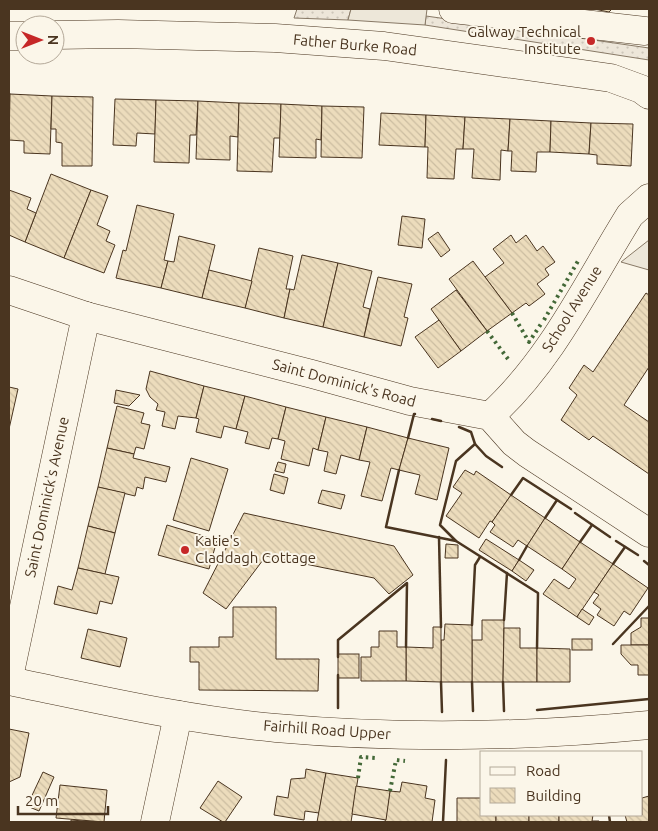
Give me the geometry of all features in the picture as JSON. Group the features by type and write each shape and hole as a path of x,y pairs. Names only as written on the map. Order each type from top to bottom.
{"street":[{"path":"453,9 648,30"},
{"name":"Father Burke Road","path":"65,36 118,34 275,38 384,46 611,78 641,89 649,95"},
{"name":"School Avenue","path":"490,416 516,391 537,366 630,214 649,198"},
{"name":"Saint Dominick's Road","path":"9,290 86,316 410,401 490,416"},
{"name":"Saint Dominick's Avenue","path":"9,677 86,316"},
{"path":"490,416 514,443 527,453 649,533"},
{"name":"Fairhill Road Upper","path":"9,681 178,715 275,728 424,736 649,725"},
{"path":"155,822 178,715"}],"shaded area":[{"path":"297,9 351,9 348,20 294,18"},
{"path":"351,9 427,9 425,25 348,20"},
{"path":"426,16 649,48 649,60 425,25"},
{"path":"649,240 649,270 621,262"}],"building":[{"path":"594,9 612,9 609,12"},
{"path":"10,94 10,128 9,128"},
{"path":"10,94 52,96 50,154 24,153 24,141 9,140"},
{"path":"52,96 93,97 92,166 62,166 62,143 56,142 56,129 51,129"},
{"path":"115,99 156,100 155,134 137,133 136,146 113,145"},
{"path":"156,100 198,101 196,135 190,135 189,163 154,162"},
{"path":"198,101 239,103 238,137 230,136 230,160 196,159"},
{"path":"239,103 281,104 280,138 274,138 272,172 237,171"},
{"path":"281,104 322,106 321,140 316,139 316,158 279,157"},
{"path":"322,106 364,107 362,158 321,157"},
{"path":"381,113 426,115 425,147 379,145"},
{"path":"426,115 465,117 463,149 456,149 454,179 427,178 428,147 425,147"},
{"path":"465,117 510,119 508,151 501,150 500,180 472,178 474,149 463,149"},
{"path":"510,119 551,121 550,152 537,152 536,172 511,171 512,151 508,151"},
{"path":"551,121 591,123 589,154 550,152"},
{"path":"591,123 633,124 631,166 597,164 597,155 589,154"},
{"path":"51,174 91,190 64,258 25,242"},
{"path":"9,190 31,198 27,209 36,213 25,242 9,235"},
{"path":"91,190 108,196 97,225 110,231 106,241 115,245 104,273 64,258"},
{"path":"137,205 174,214 164,260 168,261 161,288 116,278 123,250 126,251"},
{"path":"402,216 425,219 422,248 398,245"},
{"path":"438,232 450,250 441,257 428,239"},
{"path":"511,235 516,243 526,235 537,251 543,246 555,262 545,269 549,275 537,284 545,294 529,306 526,303 512,313 485,277 504,263 493,249"},
{"path":"179,236 215,245 202,298 161,288 168,261 174,262"},
{"path":"259,248 293,256 286,289 290,289 284,318 245,308"},
{"path":"302,255 338,263 323,327 284,318 290,289 294,290"},
{"path":"473,261 512,313 487,331 449,279"},
{"path":"338,263 372,271 363,307 370,309 364,337 323,327"},
{"path":"209,270 252,281 245,308 202,298"},
{"path":"378,277 412,284 404,317 408,318 401,346 364,337"},
{"path":"456,290 487,331 461,351 431,309"},
{"path":"646,293 649,295 649,367 624,405 649,422 649,474 593,436 589,440 561,420 577,395 569,388 584,365 593,372"},
{"path":"439,320 461,351 438,368 415,337"},
{"path":"150,371 204,386 196,418 178,416 175,429 162,426 165,412 156,410 158,404 150,397 146,389"},
{"path":"204,386 245,396 236,429 224,426 221,438 196,432 199,419 196,418"},
{"path":"9,387 18,389 9,429"},
{"path":"116,390 140,395 129,406 114,403"},
{"path":"245,396 286,407 278,439 272,438 269,449 245,443 248,432 236,429"},
{"path":"117,406 144,413 141,423 150,425 144,449 136,447 134,454 107,448"},
{"path":"286,407 326,417 318,450 313,448 309,466 281,459 285,441 278,439"},
{"path":"326,417 367,427 359,460 341,455 336,474 324,471 328,452 318,450"},
{"path":"367,427 408,438 399,470 391,468 382,501 361,496 370,462 359,460"},
{"path":"408,438 449,448 437,500 415,494 420,475 399,470"},
{"path":"107,448 134,454 133,458 170,467 166,482 145,477 143,489 137,487 135,496 98,487"},
{"path":"191,458 228,469 209,531 173,520"},
{"path":"278,462 286,464 284,473 275,471"},
{"path":"465,470 474,475 476,471 511,495 479,538 446,516 462,493 453,487"},
{"path":"274,474 288,478 284,494 270,490"},
{"path":"98,487 125,493 115,533 88,526"},
{"path":"322,490 345,495 341,509 318,503"},
{"path":"511,495 545,518 527,546 518,540 513,547 490,532 495,525 492,522"},
{"path":"244,513 394,546 413,575 389,594 374,578 266,556 226,609 203,593"},
{"path":"545,518 580,542 562,569 527,546"},
{"path":"167,525 217,540 209,569 158,555"},
{"path":"88,526 115,533 105,574 78,568"},
{"path":"486,539 519,560 512,571 479,550"},
{"path":"580,542 613,564 577,617 543,594 554,579 569,589 576,579 562,569"},
{"path":"446,544 458,545 458,558 445,558"},
{"path":"519,560 534,570 526,581 512,571"},
{"path":"613,564 648,588 630,615 624,611 614,626 597,615 601,609 593,603 599,595 594,592"},
{"path":"78,568 119,577 112,604 100,601 97,614 54,604 58,586 72,590"},
{"path":"233,607 276,607 276,659 319,659 318,691 199,690 199,662 190,662 190,647 219,647 219,637 233,637"},
{"path":"582,609 594,617 589,625 577,617"},
{"path":"641,618 649,618 649,645 631,645 631,633 641,627"},
{"path":"482,620 504,620 503,682 472,682 472,640 482,640"},
{"path":"445,624 472,625 472,682 441,682 441,640 444,640"},
{"path":"433,627 441,627 441,682 406,681 406,647 433,648"},
{"path":"504,628 520,628 520,648 537,648 537,682 503,682"},
{"path":"88,629 127,638 120,667 81,658"},
{"path":"379,631 397,631 397,647 406,647 406,681 361,681 361,657 371,657 371,647 379,647"},
{"path":"572,639 592,639 592,650 572,650"},
{"path":"621,645 649,645 649,675 638,675 638,665 631,665 621,654"},
{"path":"537,648 570,649 570,682 537,682"},
{"path":"338,654 359,654 359,678 338,678"},
{"path":"9,729 29,733 20,777 9,782"},
{"path":"306,769 326,773 319,813 305,811 304,820 274,815 277,796 288,798 291,779 305,778"},
{"path":"43,772 54,777 39,811 27,806"},
{"path":"326,773 358,778 351,822 317,822"},
{"path":"218,781 242,797 225,822 200,808"},
{"path":"402,782 427,786 425,798 435,800 432,822 385,822 390,791 400,792"},
{"path":"60,785 107,790 104,822 56,818"},
{"path":"356,786 390,791 386,820 352,814"},
{"path":"649,796 649,822 627,822 625,816 643,816 643,798"},
{"path":"457,798 480,798 480,816 496,816 496,822 457,822"},
{"path":"496,816 529,816 529,822 496,822"},
{"path":"529,816 559,816 559,822 529,822"},
{"path":"559,816 593,816 592,821 599,821 599,822 559,822"},
{"path":"71,820 96,822 71,822"}],"hedge":[{"path":"544,320 578,261"},
{"path":"512,313 529,342 541,324"},
{"path":"487,331 508,359"},
{"path":"358,778 361,757 375,758"},
{"path":"390,791 396,760 405,761"}],"wall":[{"path":"408,438 415,414"},
{"path":"432,419 441,421"},
{"path":"399,470 386,527 456,541 440,525 456,461 475,444 471,432 459,427"},
{"path":"475,444 486,456 502,467"},
{"path":"511,495 523,478 571,509"},
{"path":"545,518 557,500"},
{"path":"575,513 610,537"},
{"path":"580,542 592,525"},
{"path":"439,537 441,627"},
{"path":"456,541 538,593 537,648"},
{"path":"616,541 638,555"},
{"path":"519,560 527,546"},
{"path":"613,564 625,547"},
{"path":"472,625 475,565 480,557"},
{"path":"644,561 649,565"},
{"path":"504,620 507,573"},
{"path":"338,657 338,640 407,583 406,647"},
{"path":"613,644 649,606"},
{"path":"338,675 338,708"},
{"path":"441,682 442,712"},
{"path":"472,682 473,711"},
{"path":"503,682 504,711"},
{"path":"537,710 649,699"},
{"path":"443,822 446,760"},
{"path":"609,816 610,822"}],"place":[{"name":"Galway Technical Institute","path":"591,41"},
{"name":"Katie's Claddagh Cottage","path":"185,550"}]}
